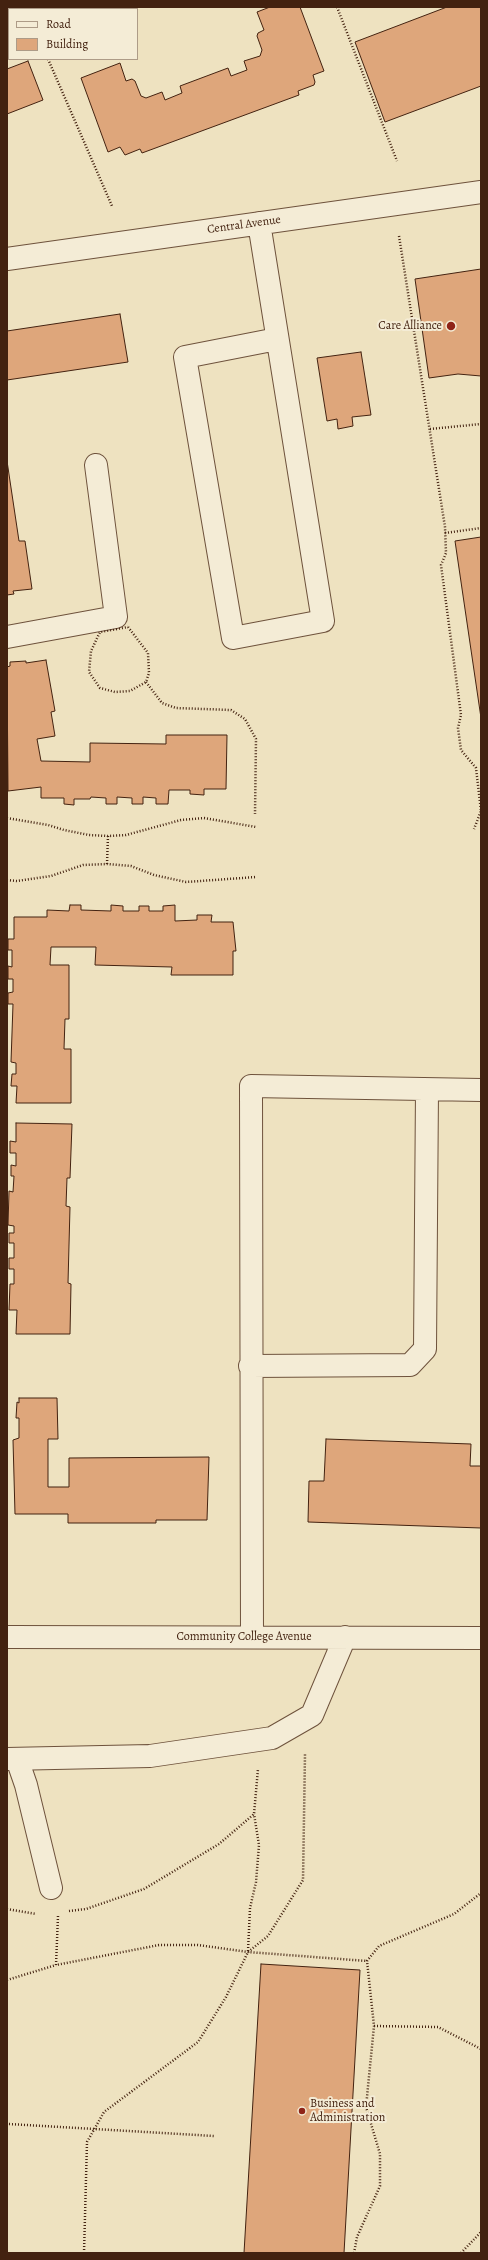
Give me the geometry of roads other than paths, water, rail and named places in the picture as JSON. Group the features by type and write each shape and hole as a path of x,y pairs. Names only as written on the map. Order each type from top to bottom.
{"street":[{"name":"Central Avenue","path":"7,259 481,192"},
{"path":"259,223 323,621 233,638 185,357 277,339"},
{"path":"7,637 116,617 96,465"},
{"path":"252,1637 250,1366 252,1171 251,1086 481,1090"},
{"path":"250,1366 410,1365 425,1349 427,1090"},
{"name":"Community College Avenue","path":"7,1637 481,1638"},
{"path":"52,1888 26,1785 12,1759 150,1756 272,1738 312,1715 345,1637"}],"place":[{"name":"Care Alliance","path":"451,326"},
{"name":"Business and Administration","path":"302,2111"}]}
